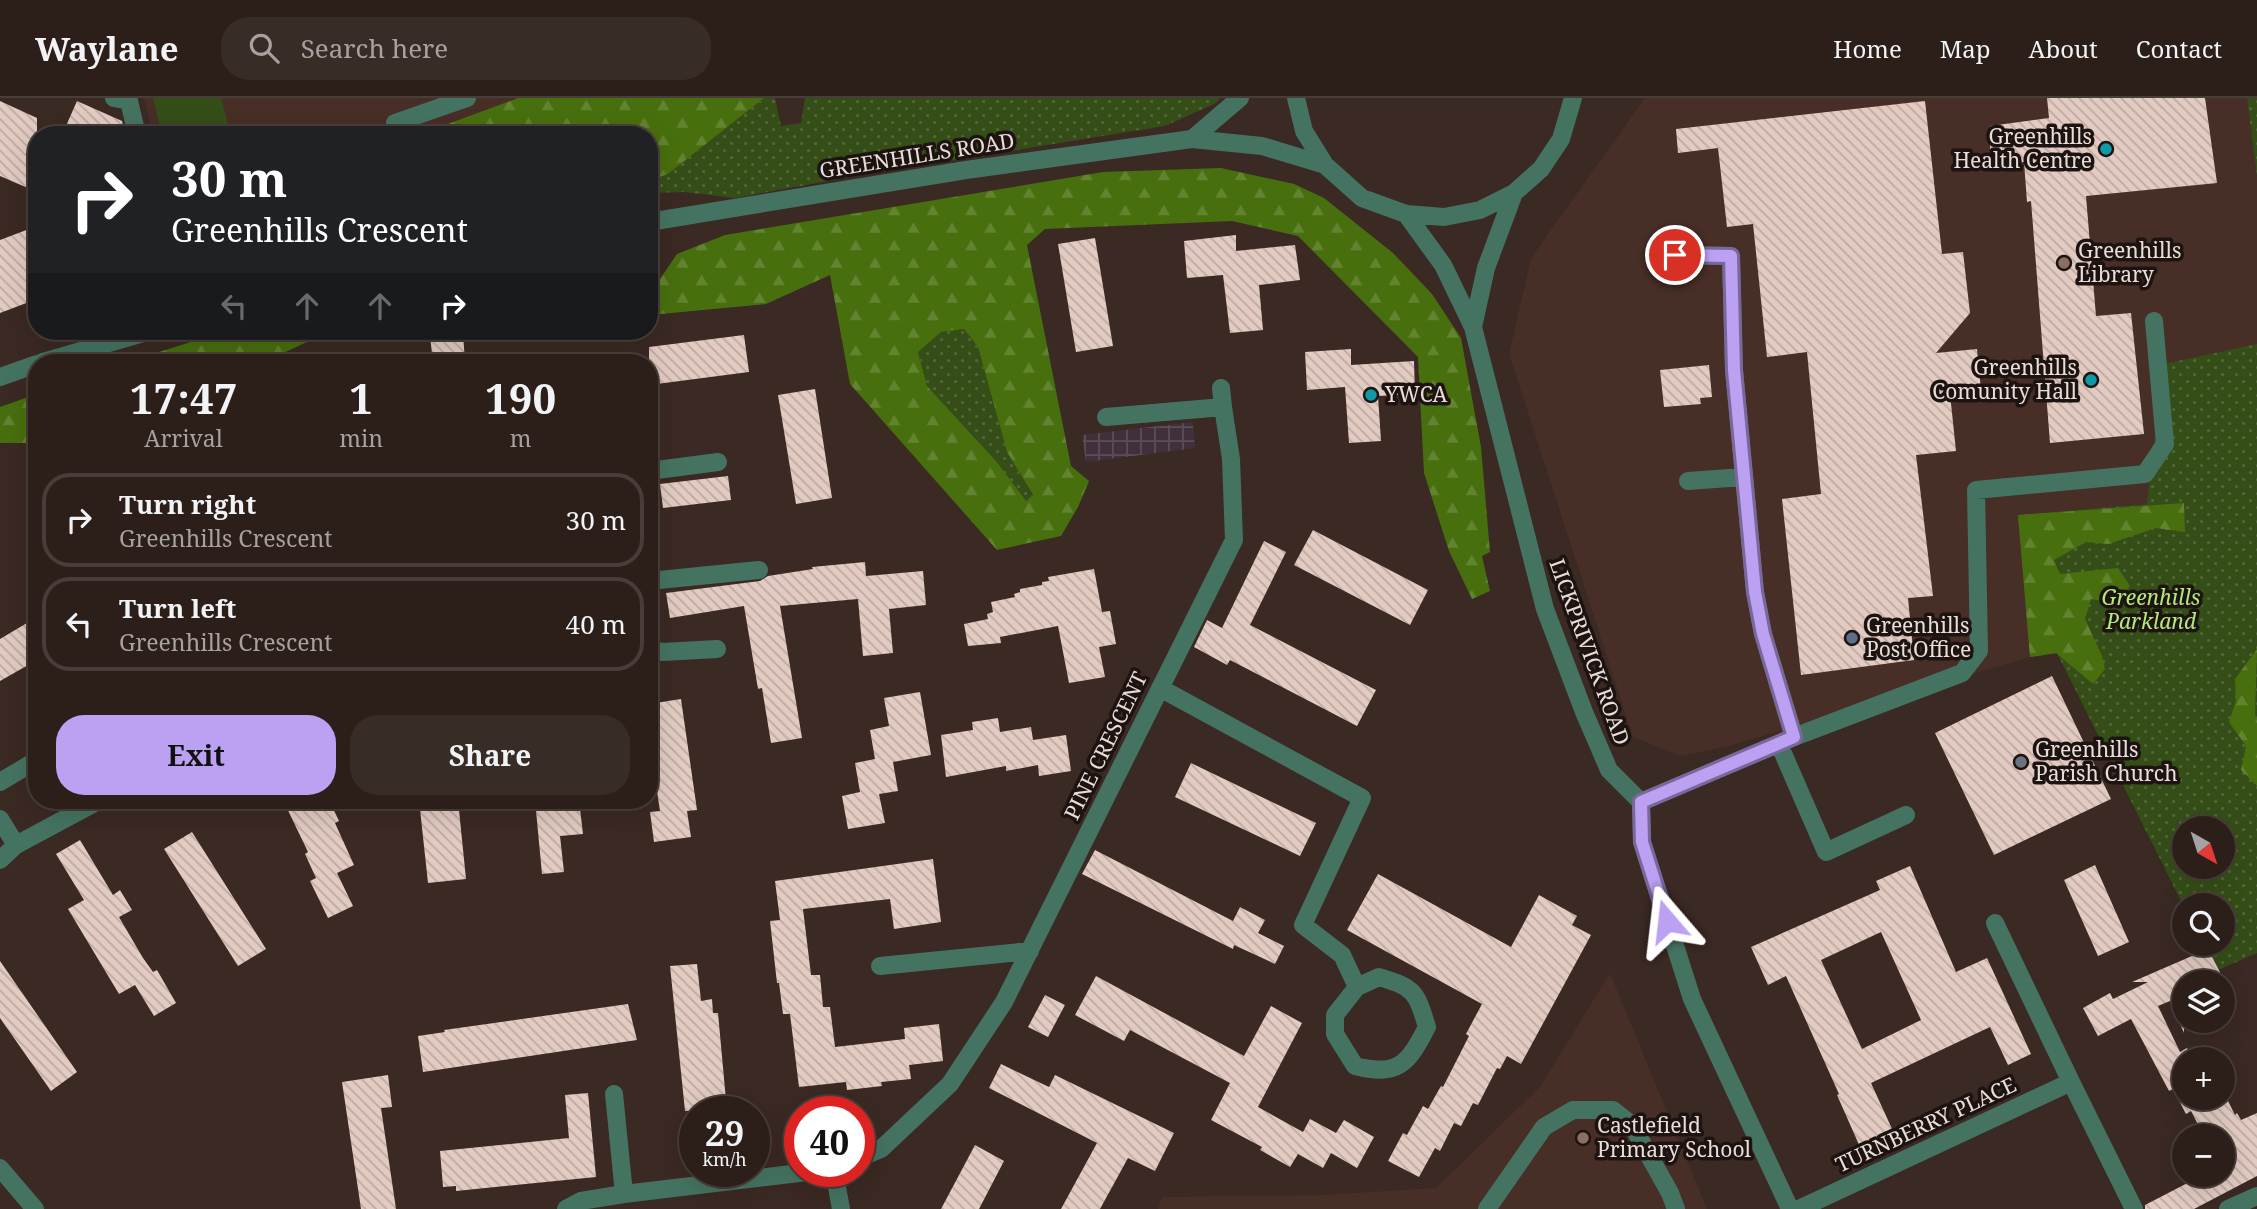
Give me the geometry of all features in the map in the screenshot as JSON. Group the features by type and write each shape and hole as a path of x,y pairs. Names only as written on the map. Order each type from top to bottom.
{"street":[{"path":"114,98 129,101 135,126"},
{"path":"395,123 467,98"},
{"path":"1192,139 1241,98"},
{"path":"1296,98 1304,131 1325,165 1362,198 1406,214 1444,217 1480,210 1514,193 1541,169 1561,139 1577,100"},
{"name":"GREENHILLS ROAD","path":"658,221 966,170 1192,139 1262,146 1325,165"},
{"name":"LICKPRIVICK ROAD","path":"1473,327 1486,268 1514,193"},
{"name":"LICKPRIVICK ROAD","path":"1406,214 1443,265 1473,327 1545,609 1609,770 1641,802"},
{"path":"1675,255 1731,256 1734,370 1757,603 1786,740 1826,852 1906,815"},
{"path":"1790,1209 1692,999 1642,842 1641,802 1786,740 1962,673 1979,651 1976,490 2145,474 2165,444 2154,321"},
{"path":"71,354 119,340"},
{"path":"0,377 28,367"},
{"name":"PINE CRESCENT","path":"875,1151 881,1149 950,1084 1004,1002 1234,540 1231,459 1221,388"},
{"path":"1106,417 1223,407"},
{"path":"658,470 718,462"},
{"path":"1688,481 1743,477"},
{"path":"658,580 759,570"},
{"path":"658,651 717,649"},
{"path":"1160,688 1362,798 1303,925 1342,955 1357,987"},
{"path":"0,782 28,765"},
{"path":"0,860 16,845 83,809"},
{"path":"0,819 16,845"},
{"path":"1995,923 2134,1209"},
{"path":"880,966 1030,951"},
{"path":"1379,976 1406,985 1419,999 1427,1027 1415,1051 1394,1069 1376,1071 1355,1066 1335,1034 1335,1015 1357,987 1379,976"},
{"name":"TURNBERRY PLACE","path":"1799,1209 2071,1082"},
{"path":"614,1094 624,1194"},
{"path":"1487,1209 1544,1127 1573,1110 1613,1110 1632,1125 1670,1193 1676,1209"},
{"path":"0,1168 35,1209"},
{"path":"566,1209 580,1201 624,1194 784,1175"},
{"path":"837,1187 841,1209"},
{"path":"2228,1209 2257,1196"}],"shaded area":[{"path":"144,98 518,98 442,126 151,126"},
{"path":"1645,98 2247,98 2257,177 2257,344 2163,364 2148,504 2019,515 2030,657 1729,746 1681,756 1633,737 1509,354 1531,258"},
{"path":"1193,422 1195,448 1086,462 1082,435"},
{"name":"Castlefield Primary School","path":"1610,973 1707,1209 1158,1209 1162,1197 1320,1195 1436,1188 1540,1087"}],"green space":[{"path":"153,98 221,98 229,126 160,126"},
{"path":"518,98 764,98 668,174 658,178 658,126 442,126"},
{"path":"764,98 775,98 781,126 801,123 805,98 1220,98 1216,103 1165,126 735,198 684,192 658,193 658,178 668,174"},
{"path":"2247,98 2257,98 2257,177"},
{"path":"1221,168 1294,184 1324,198 1393,253 1432,294 1461,338 1481,447 1490,552 1482,556 1490,591 1472,599 1449,551 1424,473 1418,357 1298,236 1232,221 1045,229 1027,245 1071,466 1089,481 1061,536 997,550 850,384 830,275 766,304 658,314 658,282 677,254 725,235 1103,172","holes":["964,329 978,347 1007,452 1033,495 1026,501 996,461 927,386 918,352 941,332"]},
{"path":"964,329 978,347 1007,452 1033,496 1025,501 996,461 927,386 918,352 941,332"},
{"path":"197,340 311,340 281,354 153,354"},
{"name":"Greenhills Parkland","path":"2257,344 2257,953 2218,970 2216,970 2208,956 2235,956 2235,893 2177,893 2057,653 2030,657 2018,515 2147,504 2163,364"},
{"path":"28,397 28,443 0,443 0,407"},
{"path":"2184,503 2185,532 2156,528 2108,544 2086,542 2054,560 2060,574 2118,568 2130,586 2116,603 2091,599 2085,619 2105,669 2093,684 2056,653 2030,657 2018,515"},
{"path":"2257,649 2257,786 2241,770 2246,746 2229,722 2236,701 2235,679"}],"building":[{"path":"2047,98 2205,98 2217,183 2086,196 2096,316 2131,313 2144,434 2050,443 2031,201 2027,202 2024,162 2000,164 2001,149 1990,150 1990,126 2049,118"},
{"path":"0,101 37,118 37,126 28,126 28,188 0,176"},
{"path":"77,101 122,121 123,126 66,126"},
{"path":"1925,101 1942,254 1963,252 1970,313 1936,353 1977,349 1981,390 1950,394 1956,451 1916,455 1933,596 1908,598 1914,660 1801,675 1782,499 1821,494 1807,352 1767,357 1753,224 1727,227 1718,148 1678,153 1676,129"},
{"path":"28,229 28,302 0,313 0,240"},
{"path":"1236,235 1236,251 1295,245 1300,280 1259,285 1263,330 1230,333 1223,275 1187,278 1184,241"},
{"path":"1095,238 1113,346 1076,352 1058,244"},
{"path":"744,335 749,372 658,384 658,354 649,354 649,347"},
{"path":"430,340 463,340 464,354 432,354"},
{"name":"YWCA","path":"1351,349 1351,365 1414,361 1415,394 1378,396 1381,441 1349,443 1345,387 1307,390 1305,352"},
{"path":"1709,365 1712,397 1700,398 1701,404 1664,407 1660,370"},
{"path":"815,389 832,498 796,504 778,395"},
{"path":"728,476 731,500 663,508 660,484"},
{"path":"1313,530 1428,590 1410,625 1294,565"},
{"path":"1264,541 1286,552 1250,625 1376,690 1357,726 1230,660 1227,665 1194,647 1207,620 1222,628"},
{"path":"865,562 866,576 923,571 926,605 889,609 893,653 863,656 858,599 780,606 802,738 771,743 762,688 758,689 744,606 670,618 666,593 760,581 768,576 813,569 812,567"},
{"path":"1094,569 1102,612 1110,611 1116,644 1099,647 1105,677 1069,683 1058,626 1000,637 1001,643 968,646 964,624 988,619 987,614 993,612 991,602 1015,597 1014,594 1020,592 1020,589 1042,585 1042,582 1049,581 1048,577"},
{"path":"28,622 28,665 0,681 0,639"},
{"name":"Greenhills Parish Church","path":"2052,676 2111,799 1994,855 1935,733"},
{"path":"920,692 931,755 893,762 898,791 879,794 885,823 848,829 842,796 860,792 855,763 875,759 870,730 889,726 884,698"},
{"path":"681,699 697,810 687,811 691,837 654,842 650,812 660,811 658,703"},
{"path":"998,718 1000,732 1031,727 1033,740 1066,735 1071,771 1039,776 1038,765 1006,771 1006,766 946,777 941,735 973,730 972,722"},
{"path":"1191,763 1316,823 1300,856 1175,797"},
{"path":"287,809 333,809 339,821 335,823 354,865 337,873 353,906 328,918 310,881 316,878 305,854 308,852"},
{"path":"420,809 459,809 466,879 428,883"},
{"path":"536,809 580,809 583,834 560,836 564,872 542,874"},
{"path":"192,832 266,949 238,966 164,849"},
{"path":"80,840 113,895 120,890 132,910 119,917 143,958 153,972 157,970 176,1003 154,1016 135,985 119,994 68,909 84,900 56,854"},
{"path":"1095,850 1233,921 1240,907 1265,920 1258,933 1284,946 1275,964 1234,945 1233,949 1082,874"},
{"path":"933,859 941,922 894,929 890,899 803,909 811,975 820,975 823,1007 830,1007 835,1047 905,1039 904,1028 939,1024 943,1061 909,1065 911,1079 881,1082 882,1086 847,1090 846,1082 799,1087 790,1014 783,1014 777,983 770,921 780,920 775,881"},
{"path":"2095,865 2129,942 2098,956 2064,880"},
{"path":"1910,866 1956,972 1987,958 2031,1054 2008,1065 1990,1027 1871,1083 1893,1131 1860,1147 1786,976 1768,985 1751,947 1880,890 1876,881","holes":["1881,932 1921,1020 1862,1049 1821,960"]},
{"path":"1378,874 1511,947 1539,895 1577,916 1572,925 1591,935 1521,1064 1507,1056 1500,1069 1497,1068 1478,1105 1473,1103 1461,1126 1454,1123 1440,1151 1435,1148 1419,1177 1388,1161 1403,1133 1407,1135 1423,1106 1428,1109 1441,1086 1443,1087 1482,1004 1347,930"},
{"path":"2192,956 2212,956 2219,970 2172,970 2172,1006 2170,1001 2158,1006 2178,1047 2172,1047 2172,1090 2169,1091 2131,1019 2098,1036 2083,1008 2110,993 2113,999 2148,982 2132,982"},
{"path":"0,961 77,1072 51,1091 0,1018"},
{"path":"697,964 701,1001 712,999 713,1013 718,1013 726,1096 683,1096 670,966"},
{"path":"1096,976 1244,1056 1271,1006 1302,1023 1258,1107 1303,1132 1310,1119 1336,1133 1344,1120 1374,1137 1357,1168 1331,1153 1323,1168 1298,1154 1290,1167 1260,1150 1262,1147 1211,1120 1230,1083 1130,1030 1124,1041 1075,1015"},
{"path":"1045,995 1065,1005 1048,1037 1028,1027"},
{"path":"628,1004 637,1040 423,1072 418,1036"},
{"path":"1001,1064 1049,1087 1055,1075 1174,1133 1155,1171 1128,1158 1100,1209 1061,1209 1097,1143 989,1088"},
{"path":"388,1075 392,1107 381,1108 396,1209 361,1209 342,1082"},
{"path":"588,1093 596,1177 456,1191 456,1186 443,1187 440,1151 569,1138 565,1095"},
{"path":"2184,1110 2232,1110 2241,1120 2257,1113 2257,1176 2194,1209 2145,1209 2145,1205 2180,1187 2235,1187 2235,1124 2198,1124 2191,1111 2186,1114"},
{"path":"975,1145 1004,1161 979,1209 941,1209"}],"place":[{"name":"Greenhills Health Centre","path":"2106,149"},
{"name":"Greenhills Library","path":"2064,263"},
{"name":"Greenhills Comunity Hall","path":"2091,380"},
{"name":"YWCA","path":"1371,395"},
{"name":"Greenhills Post Office","path":"1852,638"},
{"name":"Greenhills Parish Church","path":"2021,762"},
{"name":"Castlefield Primary School","path":"1583,1138"}],"route":[{"path":"1667,921 1642,842 1641,802 1794,737 1763,634 1755,592 1734,370 1731,256 1675,255"}]}
